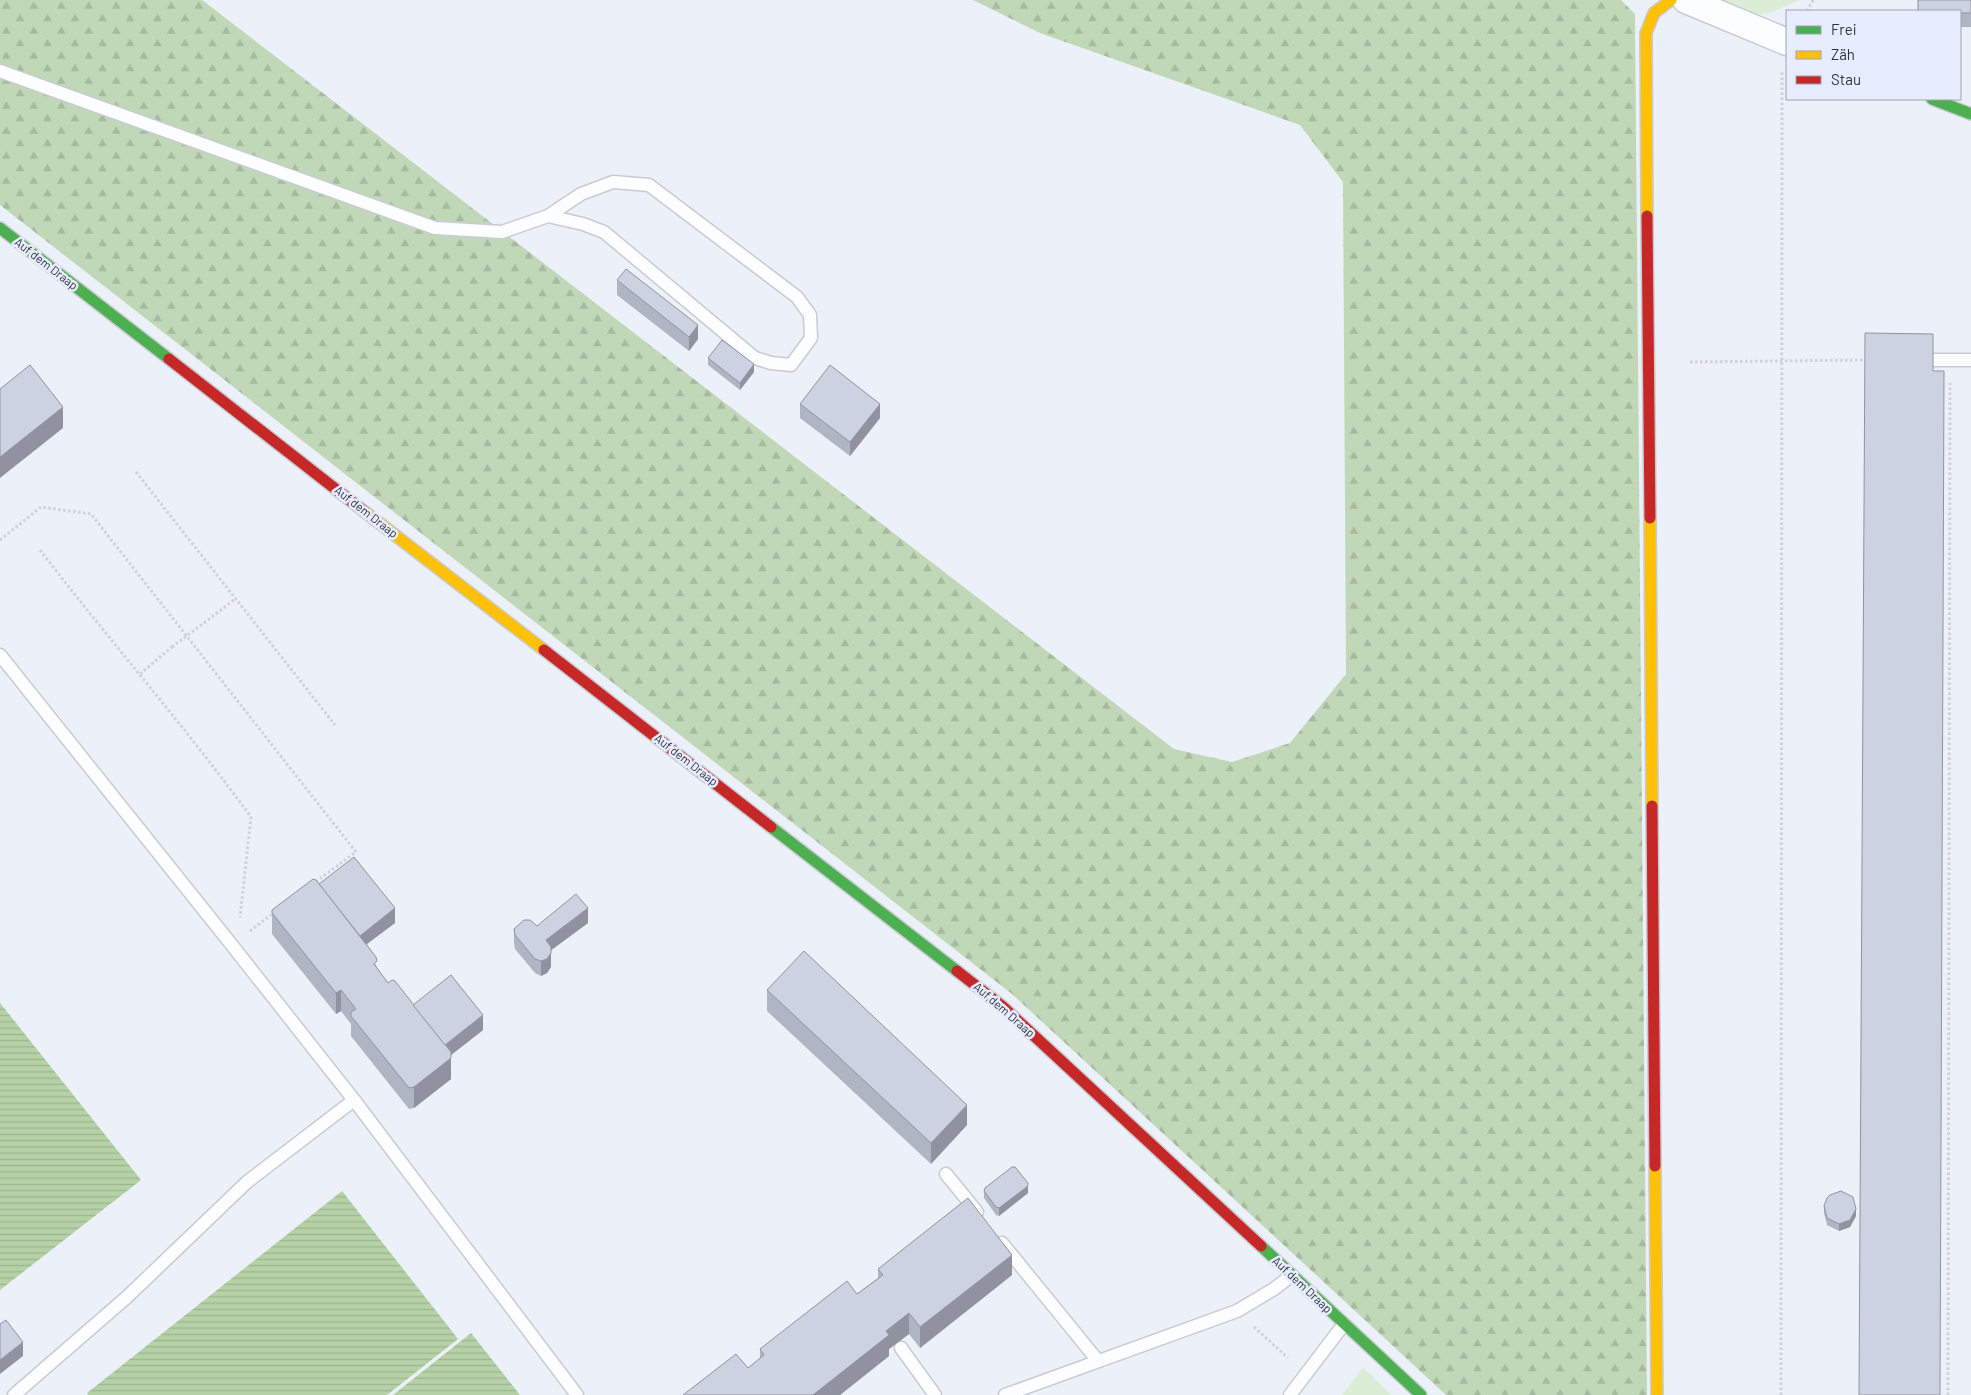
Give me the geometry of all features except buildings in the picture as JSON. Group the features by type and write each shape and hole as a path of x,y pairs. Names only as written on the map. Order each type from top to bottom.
{"street":[{"path":"1657,1395 1646,33 1648,21 1662,5 1671,0"},
{"path":"1686,0 1784,41"},
{"path":"1935,100 1971,114"},
{"name":"Auf dem Draap","path":"0,228 1002,1006 1421,1395"}],"lane":[{"path":"0,71 435,228 502,232 548,216 581,194 613,182 649,185 797,297 810,315 812,338 791,365 771,363 755,358 604,232 583,224 548,216"},
{"path":"1933,360 1971,360"},
{"path":"0,655 234,942 577,1395"},
{"path":"14,1395 28,1391 247,1182 354,1100"},
{"path":"946,1174 983,1219"},
{"path":"995,1234 1098,1361"},
{"path":"1004,1395 1237,1311 1274,1289 1292,1275"},
{"path":"1307,1395 1293,1391 1344,1324"},
{"path":"901,1348 935,1395"}],"path":[{"path":"1781,1395 1784,41"},
{"path":"1690,362 1864,360"},
{"path":"1948,1395 1950,360"},
{"path":"136,472 335,725"},
{"path":"0,540 41,507 91,514 356,852 309,887"},
{"path":"40,550 91,616 140,674 251,817 234,942"},
{"path":"140,674 235,599"},
{"path":"234,942 277,911"},
{"path":"1237,1311 1305,1375"}],"shaded area":[{"path":"1707,0 1800,0 1770,13 1731,17"},
{"path":"0,1003 141,1180 0,1290"},
{"path":"342,1191 458,1339 387,1395 88,1395 87,1393"},
{"path":"471,1333 520,1395 393,1395"},
{"path":"1363,1368 1392,1395 1342,1395"}],"green space":[{"path":"0,0 202,0 1174,749 1232,762 1290,743 1346,674 1343,182 1300,125 1040,33 973,0 1621,0 1635,14 1647,1395 1446,1395 1012,994 0,205"}],"traffic: fast":[{"path":"1935,100 1971,114"},
{"path":"0,228 169,359"},
{"path":"771,827 957,971"},
{"path":"1261,1246 1421,1395"}],"traffic: slow":[{"path":"1647,216 1646,33 1654,13 1671,0"},
{"path":"365,512 544,650"},
{"path":"1650,518 1652,806"},
{"path":"1655,1166 1657,1395"}],"traffic: jam":[{"path":"1647,216 1650,518"},
{"path":"169,359 365,512"},
{"path":"544,650 771,827"},
{"path":"1652,806 1655,1166"},
{"path":"957,971 1002,1006 1261,1246"}]}
